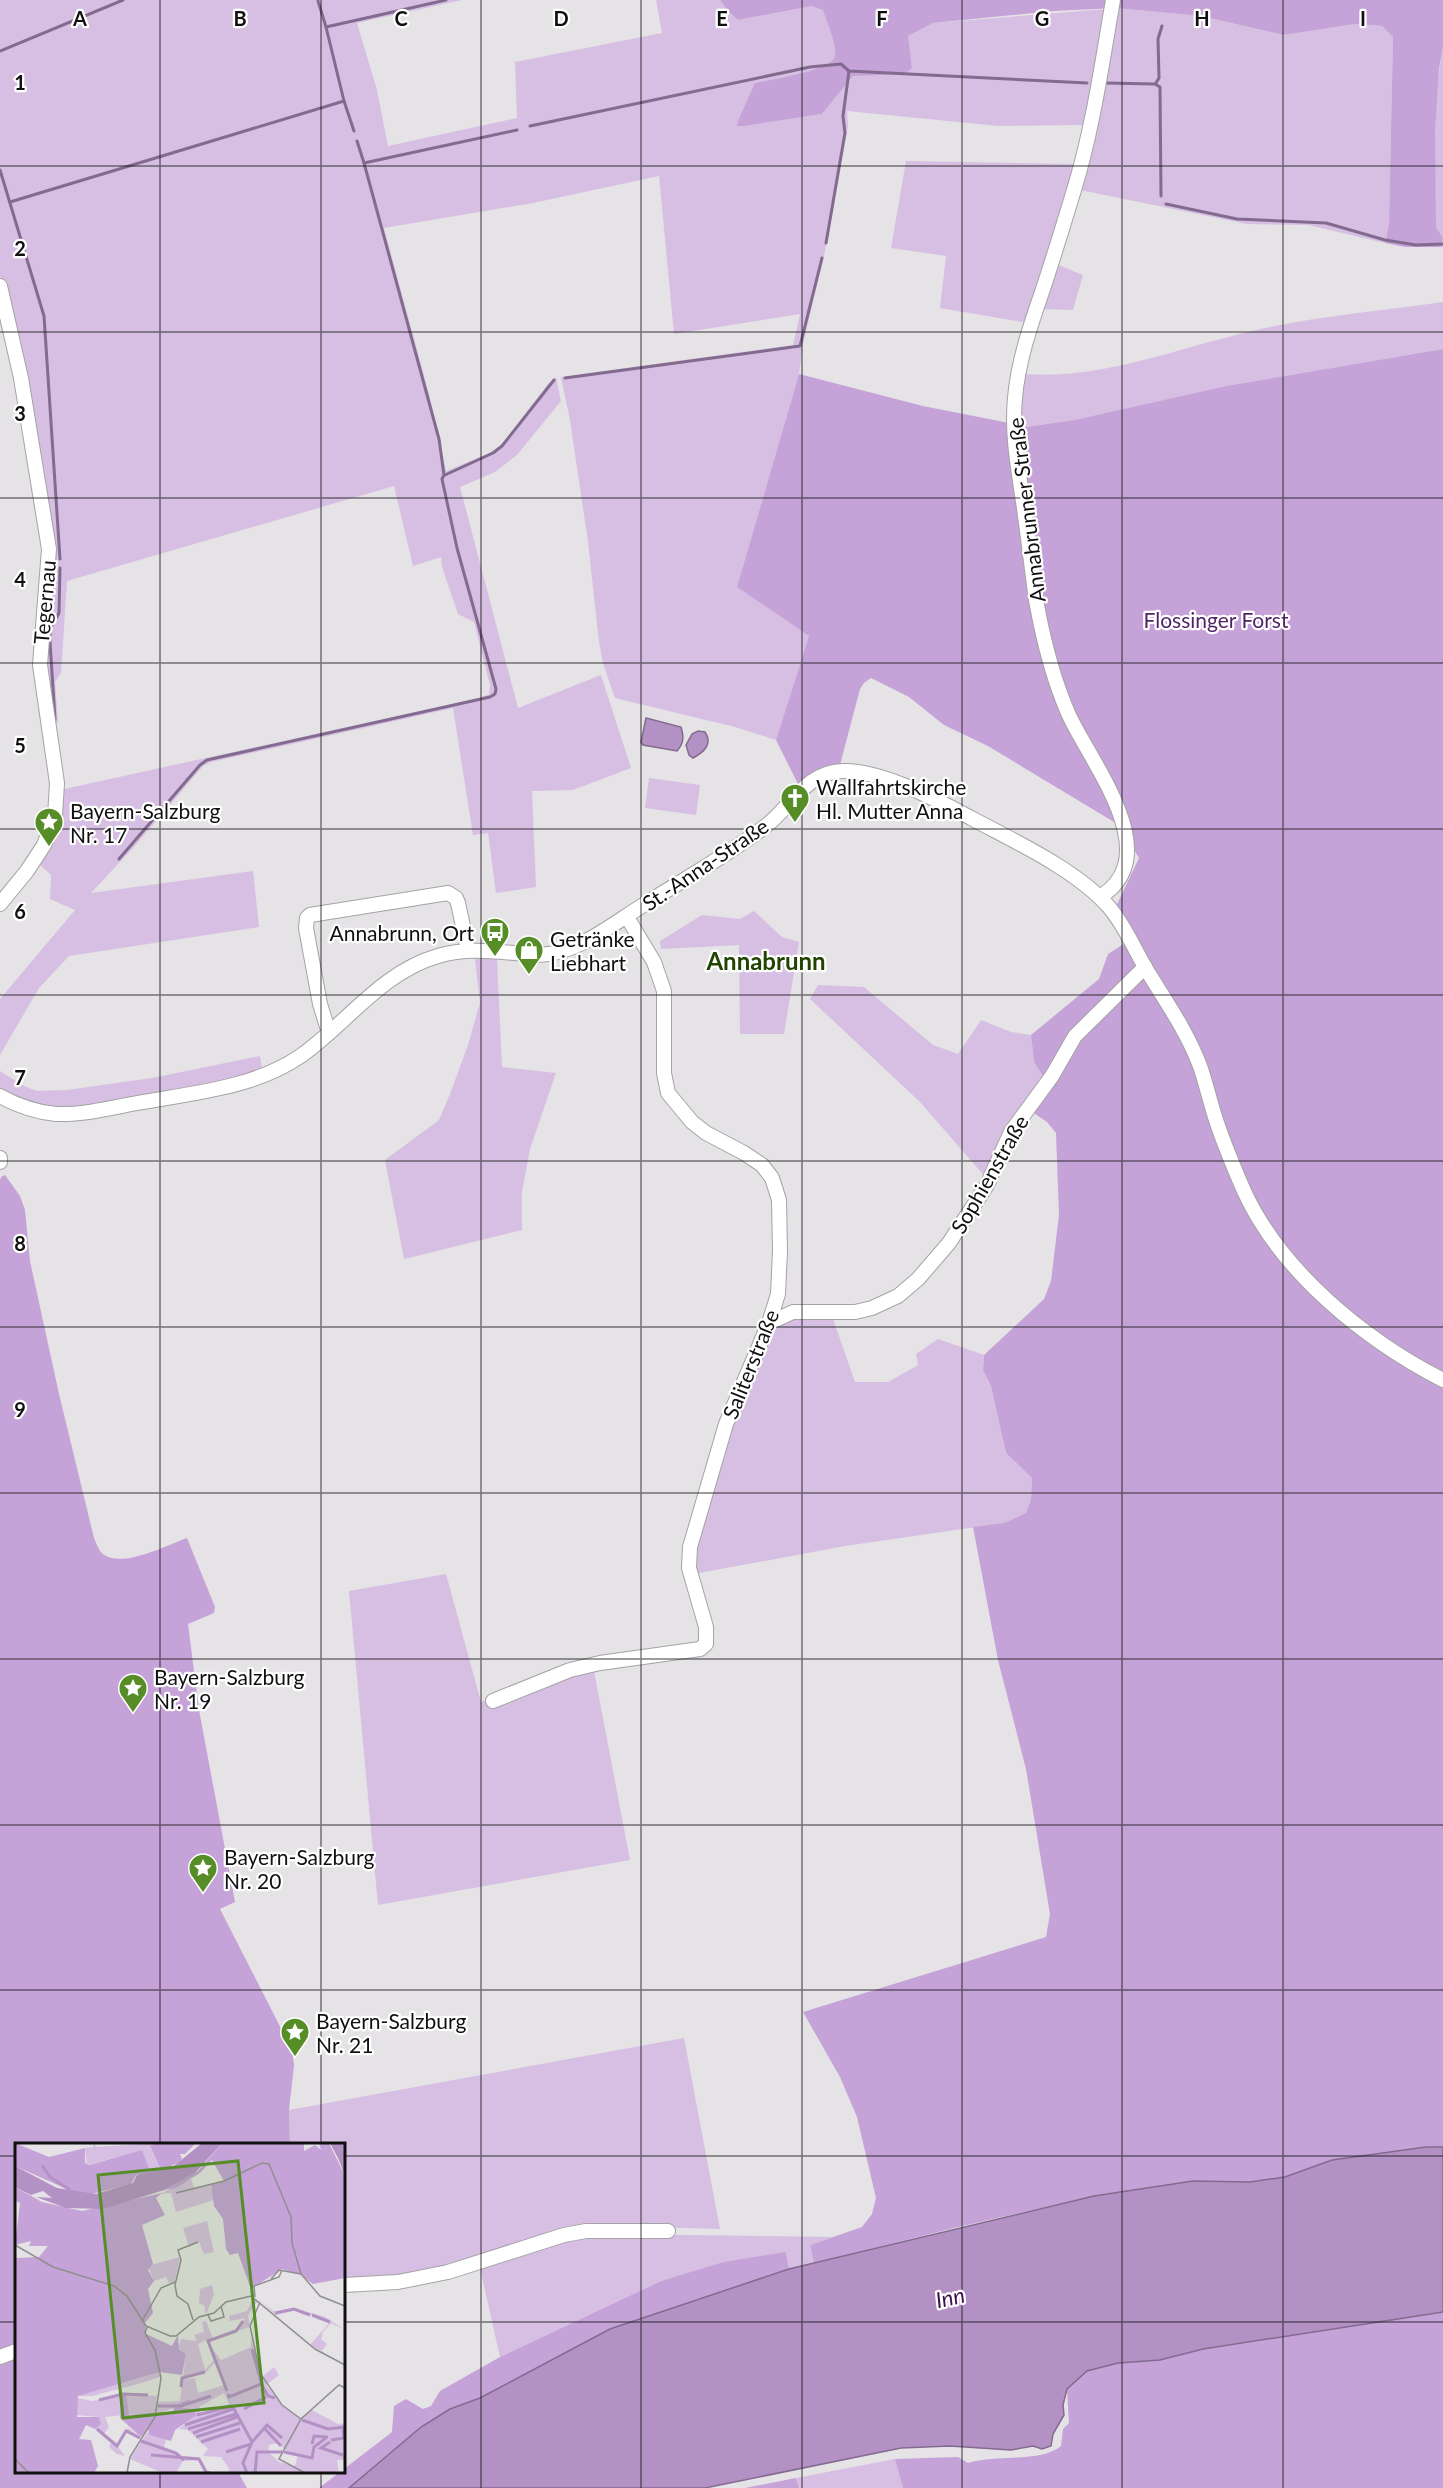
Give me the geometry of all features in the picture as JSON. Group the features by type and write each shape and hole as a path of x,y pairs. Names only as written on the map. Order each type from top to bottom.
{"street":[{"name":"Annabrunner Straße","path":"1100,897 1111,890 1123,870 1127,852 1127,836 1119,808 1069,715 1047,659 1036,597 1014,422 1018,370 1075,186 1113,0"},
{"name":"Tegernau","path":"0,286 21,378 49,549 40,665 57,783 55,816 44,845 0,904"},
{"name":"St.-Anna-Straße","path":"0,1096 18,1106 39,1112 68,1114 241,1083 301,1056 382,986 397,975 438,955 468,950 548,955 582,943 732,850 771,822 810,783 826,774 842,771 860,772 884,778 952,808 1040,855 1100,897 1128,933 1145,967 1188,1039 1200,1066 1216,1121 1238,1175 1246,1194 1271,1237 1307,1278 1338,1308 1393,1351 1443,1380"},
{"path":"329,1033 320,1004 306,928 307,918 310,915 448,893 456,898 458,903 468,950"},
{"name":"Saliterstraße","path":"493,1701 570,1670 600,1663 700,1649 706,1644 706,1627 689,1568 690,1547 726,1424 769,1323 778,1294 780,1214 779,1200 772,1178 755,1159 719,1141 692,1122 668,1093 664,1073 664,991 654,962 627,917"},
{"name":"Sophienstraße","path":"769,1323 793,1312 855,1312 872,1308 898,1296 918,1279 949,1243 987,1185 1011,1132 1052,1076 1075,1036 1145,967"},
{"path":"778,1294 793,1312"},
{"path":"345,2285 398,2282 448,2272 564,2235 586,2231 668,2231"},
{"path":"0,2357 15,2351"}],"shaded area":[{"path":"0,0 462,0 357,23 377,90 388,146 517,118 515,62 662,33 656,0 720,0 738,20 812,6 824,10 835,45 835,56 832,61 813,70 755,83 745,126 822,114 853,76 912,68 907,36 933,23 1107,9 1084,125 998,126 847,111 848,126 824,256 803,344 799,374 737,587 809,636 776,740 735,727 615,698 603,663 599,642 588,542 570,420 561,377 793,345 800,314 674,334 659,176 533,203 384,228 429,394 446,471 487,454 502,445 548,384 556,377 561,401 517,455 495,472 460,487 518,708 601,675 631,768 573,790 532,791 536,887 496,893 488,833 473,835 453,708 211,762 203,766 91,893 253,871 259,927 69,956 39,988 0,1055 0,999 75,910 50,899 51,875 38,863 60,790 479,698 489,694 490,685 474,622 458,614 442,567 441,557 413,566 394,486 67,581 61,673 55,682 58,722 52,725 43,674 49,585 4,288 0,276"},
{"path":"1116,8 1201,16 1282,35 1355,24 1382,26 1393,37 1389,224 1385,243 1308,225 1247,224 1080,190"},
{"path":"1443,47 1443,238 1436,227 1435,159 1437,92"},
{"path":"906,161 1074,164 1066,197 1056,264 1083,275 1073,310 1042,309 1028,323 940,308 946,256 891,248"},
{"path":"1443,302 1443,349 1226,386 1074,420 1018,428 1023,374 1053,375 1083,372 1141,361 1280,325"},
{"path":"649,778 700,785 696,815 645,808"},
{"path":"754,911 782,937 799,942 784,1034 740,1034 739,945 661,949 660,941 702,915 740,919"},
{"path":"475,959 497,959 502,1067 556,1073 530,1149 522,1192 522,1230 404,1259 385,1160 439,1120 468,1045 480,1003"},
{"path":"818,985 864,987 933,1045 958,1054 981,1020 1011,1032 1031,1035 1034,1062 1046,1081 987,1179 920,1102 810,999"},
{"path":"260,1056 262,1070 232,1080 133,1100 60,1110 30,1105 0,1090 0,1071 37,1091 67,1090 152,1078"},
{"path":"832,1316 855,1382 888,1382 918,1365 916,1354 938,1339 984,1355 983,1370 991,1386 1006,1453 1032,1478 1031,1499 1026,1513 1004,1523 845,1546 694,1574 696,1531 732,1414 771,1330 792,1319"},
{"path":"446,1574 481,1702 543,1678 593,1666 630,1860 378,1905 349,1591"},
{"path":"684,2038 720,2229 612,2226 445,2270 345,2283 345,2143 290,2143 289,2110"},
{"path":"608,2234 833,2237 810,2245 814,2263 789,2269 786,2252 661,2281 500,2357 480,2268 543,2245"},
{"path":"895,2459 903,2488 799,2488 796,2478"}],"green space":[{"path":"720,0 1443,0 1443,47 1439,69 1435,132 1436,227 1443,238 1441,247 1405,247 1385,243 1389,224 1393,37 1382,26 1355,24 1283,35 1201,16 1116,8 1054,11 933,23 908,36 912,68 905,74 853,76 822,114 737,126 755,83 800,74 824,66 835,56 835,45 823,10 812,6 738,20"},
{"name":"Flossinger Forst","path":"1443,349 1443,2147 1426,2147 1332,2160 1285,2177 1250,2182 1193,2181 1094,2196 814,2263 810,2245 862,2227 872,2214 876,2198 857,2117 840,2077 803,2012 1046,1937 1050,1914 1026,1769 998,1660 973,1527 1004,1523 1026,1513 1031,1499 1032,1478 1006,1453 991,1386 983,1370 984,1355 1044,1299 1051,1281 1059,1215 1056,1133 1047,1122 1025,1107 1046,1081 1034,1062 1031,1035 1099,979 1108,954 1127,942 1112,915 1139,858 1119,825 988,746 944,725 909,697 871,678 860,689 840,765 798,784 776,740 809,636 737,587 799,374 923,406 1009,423 1019,428 1074,420 1226,386"},
{"path":"5,1175 20,1196 25,1210 30,1261 59,1394 98,1547 103,1554 121,1559 145,1554 187,1538 215,1607 214,1613 188,1624 199,1710 235,1902 220,1909 292,2050 294,2065 289,2110 290,2143 15,2143 15,2348 0,2354 0,1180"},
{"path":"786,2252 789,2269 610,2329 480,2398 450,2409 388,2454 349,2488 319,2488 339,2473 345,2473 345,2468 392,2432 394,2406 406,2399 423,2409 431,2406 440,2391 500,2357 661,2281 724,2262"},
{"path":"1443,2312 1443,2488 903,2488 895,2459 958,2457 968,2463 979,2460 1042,2455 1061,2446 1063,2429 1069,2423 1067,2389 1087,2371 1118,2363 1160,2360 1203,2349"},
{"path":"15,2355 15,2473 239,2473 247,2488 0,2488 0,2361"},
{"path":"796,2478 799,2488 745,2488"}],"water":[{"path":"646,718 681,727 683,740 677,751 643,745 641,742"},
{"path":"698,731 705,732 708,744 701,753 693,758 689,755 686,745 692,734"},
{"name":"Inn","path":"1426,2147 1443,2147 1443,2312 1203,2349 1160,2360 1118,2363 1087,2371 1067,2389 1063,2405 1064,2415 1053,2434 1051,2446 1042,2449 1033,2446 1011,2450 950,2446 901,2448 705,2488 349,2488 421,2427 450,2409 480,2398 610,2329 789,2269 1094,2196 1193,2181 1250,2182 1285,2177 1332,2160"}],"waterway":[{"path":"0,51 123,0"},
{"path":"318,1 326,27 446,0"},
{"path":"1156,83 1159,78 1158,39 1162,26"},
{"path":"326,27 344,101"},
{"path":"530,126 810,67 841,64 849,71 1087,83"},
{"path":"826,243 845,133 843,116 849,71"},
{"path":"1106,83 1155,84 1160,87 1161,196"},
{"path":"10,202 344,101 354,131"},
{"path":"357,141 364,163 517,130"},
{"path":"119,859 200,765 207,760 490,697 495,694 496,689 457,548 442,479 444,475 439,439 364,163"},
{"path":"0,170 44,316 60,559"},
{"path":"1166,204 1237,219 1326,223 1385,240 1416,245 1443,244"},
{"path":"565,378 800,346 822,258"},
{"path":"445,475 493,453 502,446 554,380"},
{"path":"55,719 50,629 59,613 60,568"}],"place":[{"name":"Wallfahrtskirche Hl. Mutter Anna","path":"795,824"},
{"name":"Bayern-Salzburg Nr. 17","path":"49,848"},
{"name":"Annabrunn, Ort","path":"495,958"},
{"name":"Getränke Liebhart","path":"529,976"},
{"name":"Bayern-Salzburg Nr. 19","path":"133,1714"},
{"name":"Bayern-Salzburg Nr. 20","path":"203,1894"},
{"name":"Bayern-Salzburg Nr. 21","path":"295,2058"}],"district":[{"name":"Annabrunn","path":"766,960"}]}
